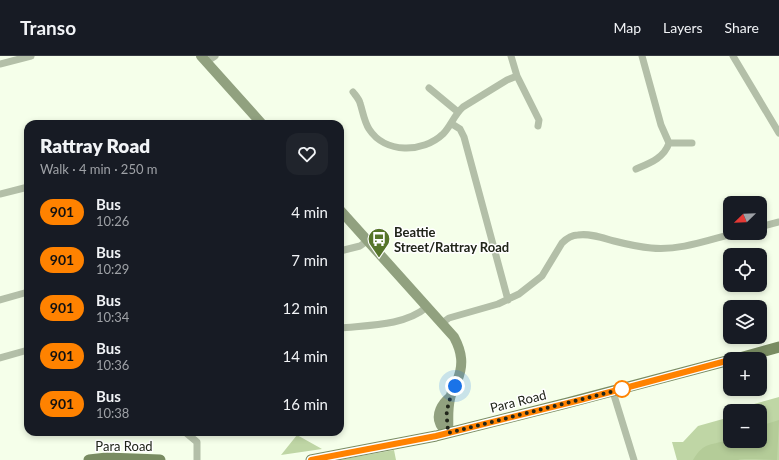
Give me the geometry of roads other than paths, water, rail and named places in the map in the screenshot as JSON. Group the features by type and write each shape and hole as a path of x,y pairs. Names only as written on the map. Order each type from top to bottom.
{"main road":[{"path":"763,352 779,348"},
{"name":"Para Road","path":"311,460 384,447 448,433 613,392 723,362"},
{"name":"Para Road","path":"89,460 107,458 160,460"}],"street":[{"path":"0,64 30,56"},
{"path":"215,56 204,59 255,120"},
{"path":"511,56 517,76 539,120 538,126"},
{"path":"636,169 646,165 662,155 666,151 669,143 661,125 642,56"},
{"path":"734,56 779,133"},
{"path":"354,92 360,102 365,122 371,132 383,143 394,147 410,148 438,139 452,124 458,112 463,107 507,80 517,76"},
{"path":"429,88 458,112"},
{"path":"452,124 460,129 464,137 508,300"},
{"path":"669,143 692,143"},
{"path":"0,194 24,187"},
{"path":"344,215 454,336 460,347 460,374 450,398 443,403 438,416 440,425 448,433"},
{"path":"767,225 779,222"},
{"path":"442,323 448,318 498,304 519,294 537,281 546,271 562,243 576,235 590,235 651,248 668,249 680,248 723,236"},
{"path":"344,250 360,246 367,241"},
{"path":"0,300 24,293"},
{"path":"344,328 396,322 421,312 427,307"},
{"path":"0,358 24,351"},
{"path":"613,392 634,460"},
{"path":"190,436 197,442 197,460"}],"place":[{"name":"Beattie Street/Rattray Road","path":"379,258"}]}
